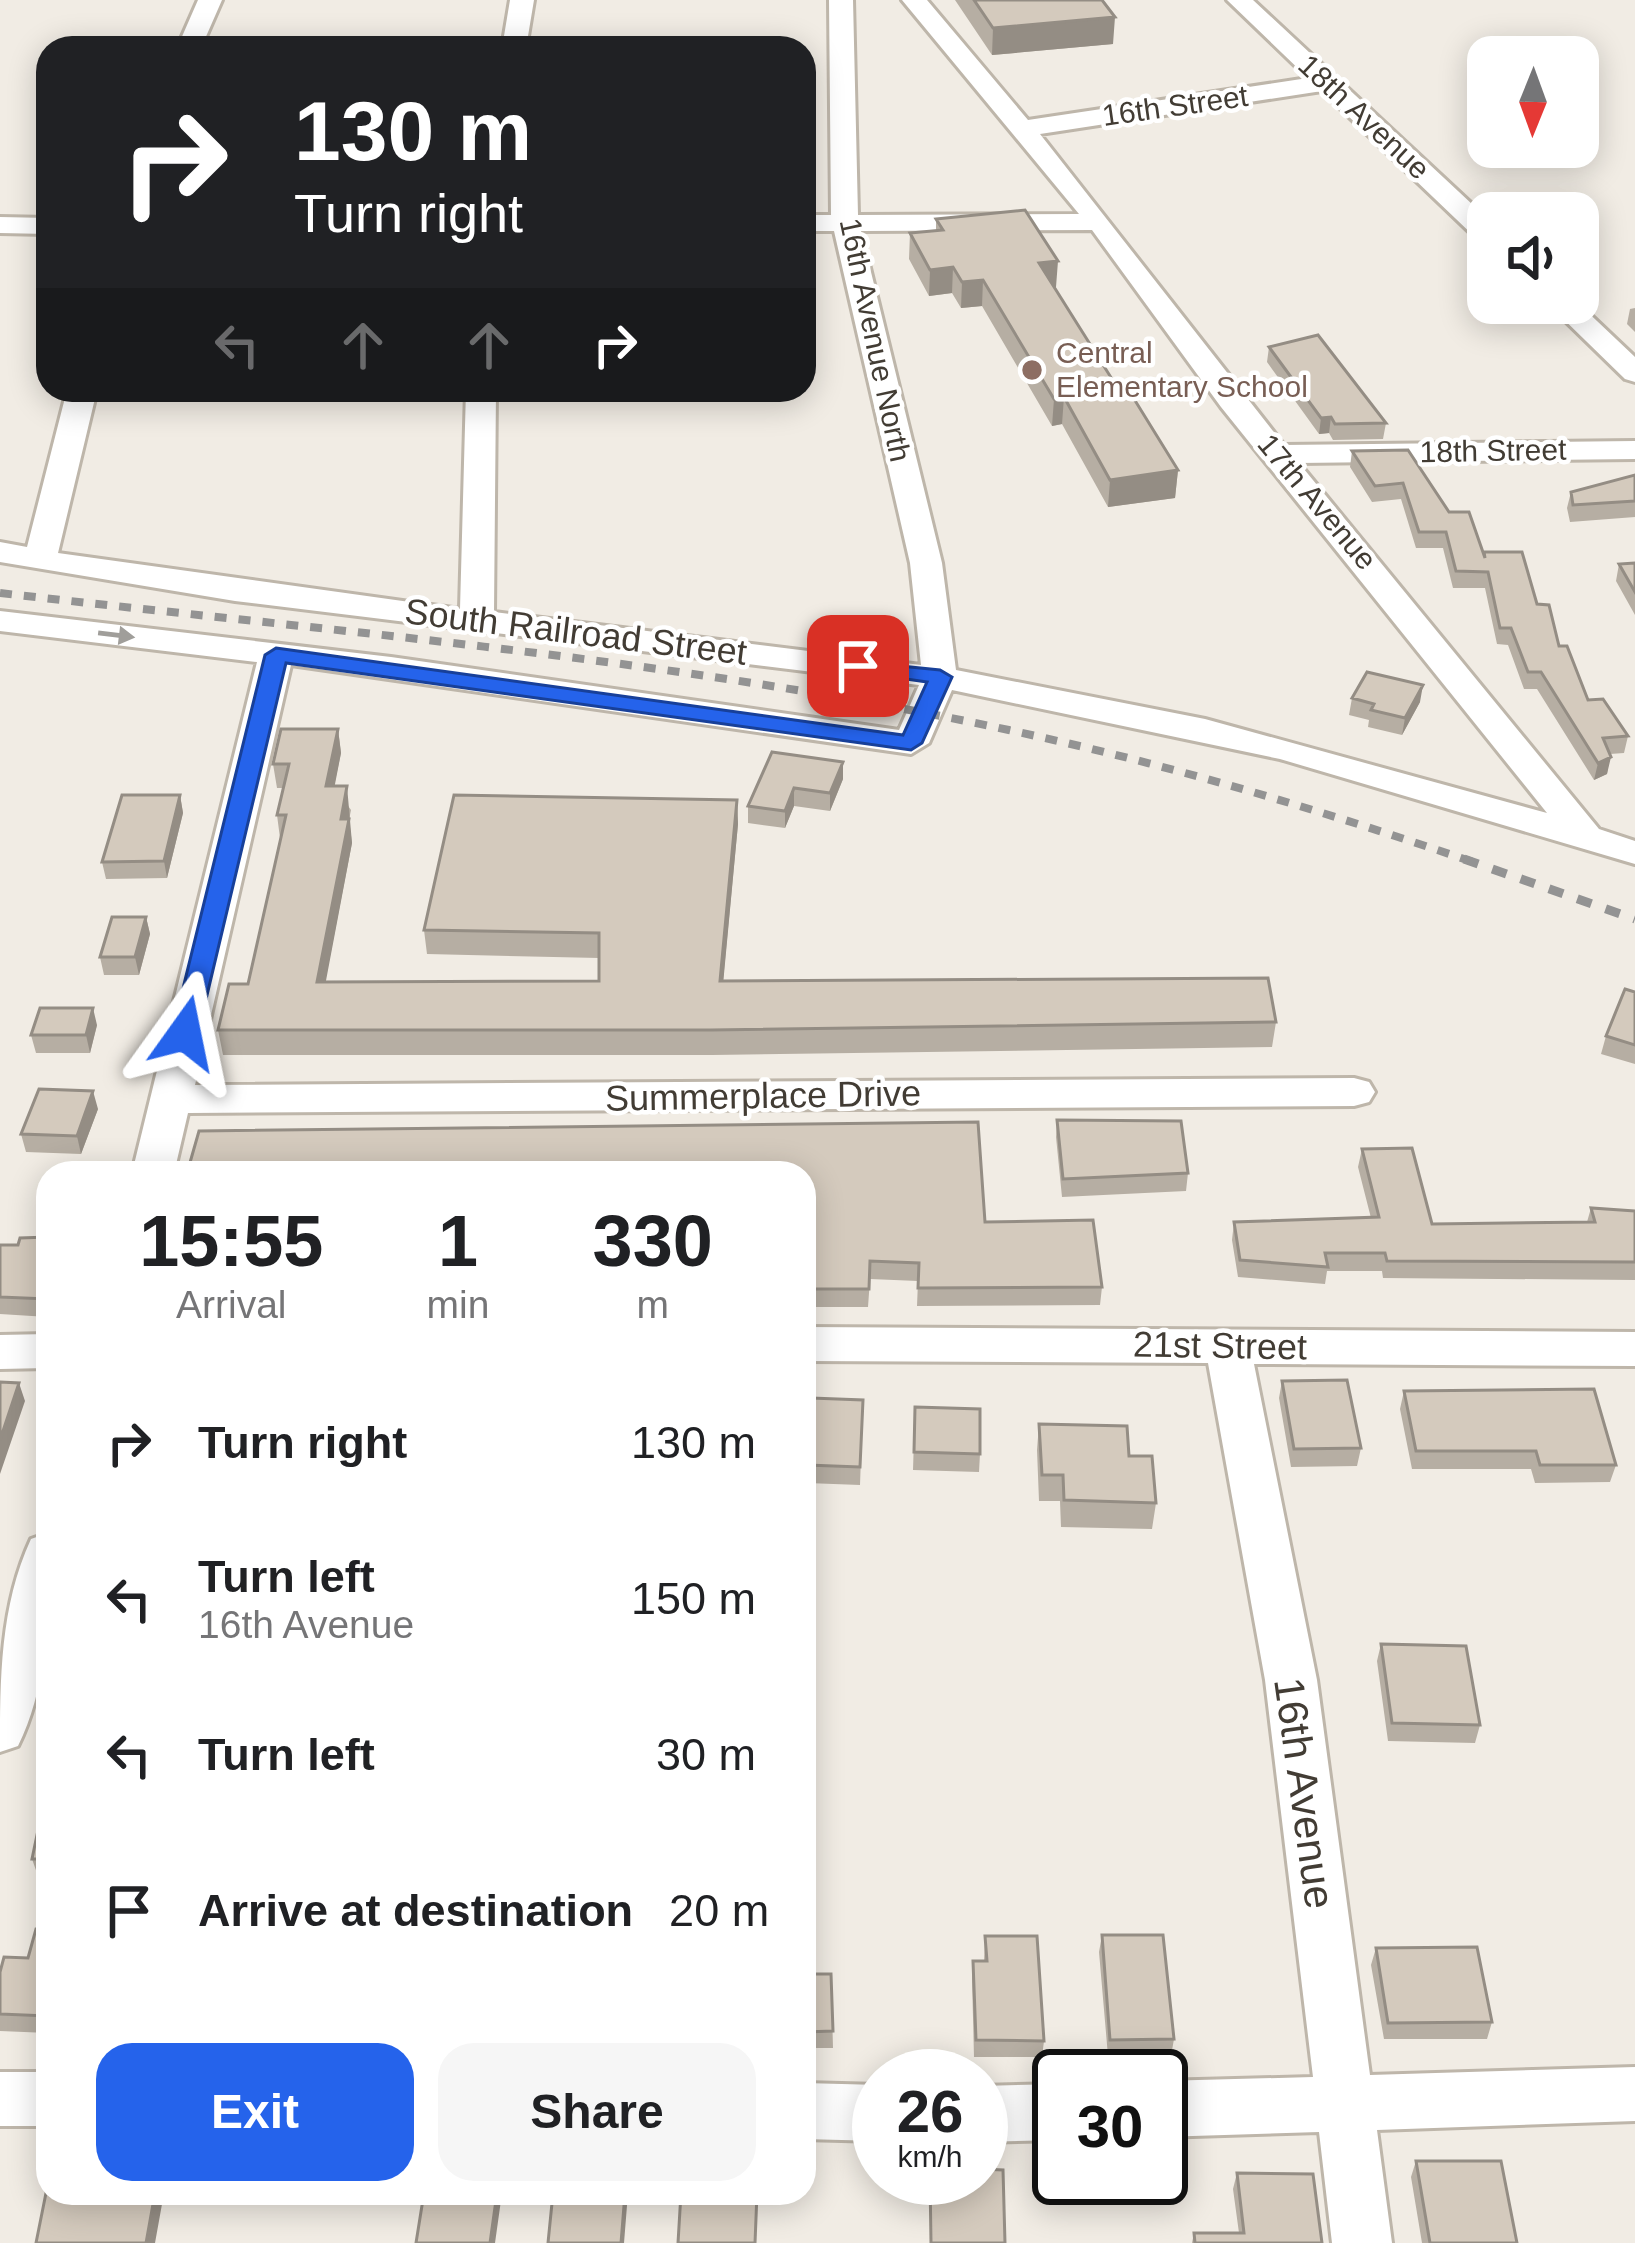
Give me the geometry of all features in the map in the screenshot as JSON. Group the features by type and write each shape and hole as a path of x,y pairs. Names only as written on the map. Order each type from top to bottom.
{"street":[{"path":"194,36 210,0"},
{"path":"516,36 522,0"},
{"name":"16th Avenue North","path":"841,0 844,223 926,563 940,677"},
{"name":"17th Avenue","path":"914,0 1100,222 1232,401 1585,836"},
{"name":"18th Avenue","path":"1239,0 1467,214"},
{"name":"16th Street","path":"1021,128 1328,83"},
{"path":"816,223 1100,222"},
{"path":"0,225 36,226"},
{"path":"1583,324 1635,373"},
{"path":"40,560 79,402"},
{"path":"477,619 481,402"},
{"name":"18th Street","path":"1278,454 1635,450"},
{"name":"South Railroad Street","path":"0,552 940,677 1265,744 1635,853"},
{"path":"0,621 911,743 940,677"},
{"path":"156,1161 276,655"},
{"name":"Summerplace Drive","path":"173,1099 1354,1092"},
{"name":"21st Street","path":"816,1344 1635,1349"},
{"name":"16th Avenue","path":"1227,1346 1252,1450 1289,1680 1362,2243"},
{"path":"0,1352 36,1351"},
{"path":"0,1730 36,1597"},
{"path":"1188,2108 1635,2094"},
{"path":"0,2099 36,2099"},
{"path":"816,2111 852,2112"}],"building":[{"path":"974,0 1102,0 1115,17 993,28"},
{"path":"1025,210 1058,261 1039,263 1122,395 1131,394 1178,470 1110,480 1064,397 1054,399 983,280 962,282 953,267 930,270 910,233 943,230 936,219"},
{"path":"1318,335 1386,423 1335,424 1331,417 1321,418 1269,347"},
{"path":"1408,450 1449,512 1469,512 1485,558 1484,552 1522,552 1537,604 1549,605 1559,646 1567,646 1588,700 1603,699 1628,736 1603,738 1611,757 1598,763 1541,672 1528,672 1511,628 1500,628 1488,572 1456,571 1446,532 1419,532 1403,483 1375,486 1352,451"},
{"path":"1635,475 1635,501 1573,505 1571,492"},
{"path":"1635,563 1635,592 1619,564"},
{"path":"1367,672 1423,685 1405,718 1371,710 1374,704 1352,698"},
{"path":"281,729 338,729 326,786 347,786 341,819 349,819 317,982 599,981 599,933 424,930 454,795 737,800 720,981 1268,978 1276,1022 711,1030 218,1030 229,984 248,984 286,815 277,815 289,764 273,764"},
{"path":"772,752 843,762 830,793 794,788 785,811 748,806"},
{"path":"122,795 180,795 164,861 102,862"},
{"path":"112,917 146,917 135,957 100,957"},
{"path":"1625,989 1635,992 1635,1045 1606,1036"},
{"path":"40,1008 93,1008 86,1035 31,1035"},
{"path":"39,1089 93,1091 77,1136 21,1134"},
{"path":"1057,1120 1181,1121 1188,1173 1063,1179"},
{"path":"978,1122 985,1222 1093,1220 1102,1287 918,1288 919,1263 870,1261 869,1289 816,1289 816,1161 190,1161 199,1131"},
{"path":"1412,1148 1432,1224 1595,1222 1591,1208 1635,1211 1635,1262 1387,1261 1385,1253 1325,1253 1328,1267 1240,1260 1234,1222 1379,1217 1362,1149"},
{"path":"36,1237 36,1298 0,1297 0,1245 18,1245 20,1238"},
{"path":"1347,1380 1361,1448 1294,1449 1282,1381"},
{"path":"0,1382 19,1383 0,1440"},
{"path":"1594,1389 1616,1465 1540,1465 1536,1451 1416,1451 1404,1391"},
{"path":"816,1398 863,1400 860,1467 816,1465"},
{"path":"915,1407 980,1409 980,1454 914,1452"},
{"path":"1039,1424 1127,1426 1129,1456 1152,1456 1156,1503 1064,1500 1063,1475 1042,1475"},
{"path":"1381,1644 1466,1646 1480,1725 1392,1723"},
{"path":"36,1929 36,2016 0,2014 4,1957 28,1958"},
{"path":"1102,1935 1163,1935 1174,2039 1110,2040"},
{"path":"985,1936 1037,1936 1044,2041 976,2040 973,1961 987,1961"},
{"path":"1477,1947 1492,2022 1388,2023 1376,1948"},
{"path":"816,1974 831,1974 833,2031 816,2032"},
{"path":"1416,2161 1501,2161 1517,2243 1430,2243"},
{"path":"1237,2173 1313,2174 1322,2243 1195,2243 1194,2233 1244,2233"},
{"path":"44,2205 153,2205 146,2243 36,2243"},
{"path":"422,2205 495,2205 490,2243 416,2243"},
{"path":"552,2205 624,2205 621,2243 548,2243"},
{"path":"680,2205 757,2205 755,2243 678,2243"},
{"path":"930,2205 1004,2205 1005,2243 931,2243"}],"railway":[{"path":"0,593 520,651 908,710 1201,777 1467,860"},
{"path":"1467,860 1473,862"},
{"path":"1467,860 1635,919"}],"place":[{"name":"Central Elementary School","path":"1032,370"}],"route":[{"path":"185,1033 276,655 532,686 911,743 940,677 858,666"}]}
